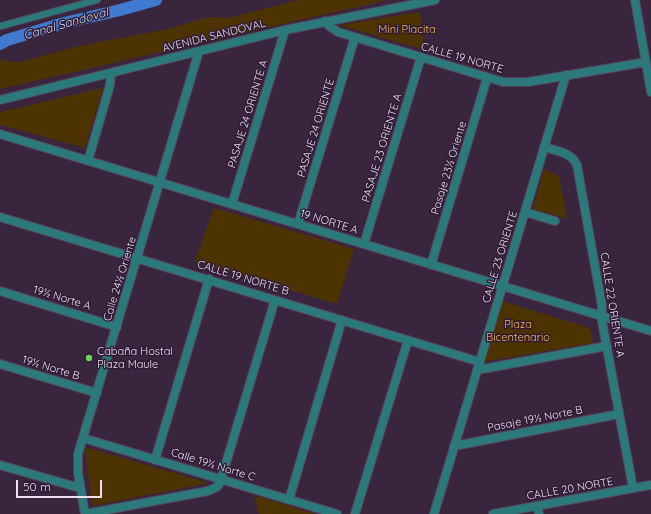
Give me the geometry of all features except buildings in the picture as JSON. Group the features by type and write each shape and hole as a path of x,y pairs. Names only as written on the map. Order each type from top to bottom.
{"street":[{"name":"AVENIDA SANDOVAL","path":"0,100 285,30 435,0"},
{"path":"635,0 651,92"},
{"name":"CALLE 19 NORTE","path":"325,21 329,26 338,32 503,82 519,82 646,62"},
{"name":"PASAJE 24 ORIENTE A","path":"232,204 285,30"},
{"name":"PASAJE 24 ORIENTE","path":"298,224 355,37"},
{"name":"Calle 24½ Oriente","path":"85,514 77,464 78,454 199,51"},
{"name":"PASAJE 23 ORIENTE A","path":"364,244 421,57"},
{"path":"88,161 110,85 111,73"},
{"name":"CALLE 23 ORIENTE","path":"434,514 566,75"},
{"name":"Pasaje 23½ Oriente","path":"431,264 487,78"},
{"name":"19 NORTE A","path":"0,134 651,331"},
{"name":"CALLE 22 ORIENTE A","path":"544,147 569,155 573,158 577,165 602,306 602,316 607,346 633,488"},
{"path":"525,212 555,221"},
{"name":"CALLE 19 NORTE B","path":"0,216 408,340 478,366"},
{"path":"155,460 210,279"},
{"name":"19½ Norte A","path":"0,291 117,327"},
{"path":"85,514 208,491 217,487 222,480 275,300"},
{"path":"289,500 342,320"},
{"path":"355,514 408,340"},
{"path":"478,366 607,346"},
{"name":"19½ Norte B","path":"0,364 97,393"},
{"name":"Pasaje 19½ Norte B","path":"454,446 620,414"},
{"name":"Calle 19½ Norte C","path":"83,438 337,514"},
{"path":"0,465 80,488"},
{"name":"CALLE 20 NORTE","path":"493,514 538,510 651,485"}],"lane":[{"path":"1,26 97,0"}],"green space":[{"path":"297,0 388,0 0,89 0,60 20,62 75,47 167,29 208,17 229,18"},
{"name":"Mini Placita","path":"420,12 424,50 339,25"},
{"path":"103,88 85,148 0,125 0,112"},
{"path":"544,169 559,176 567,219 533,209"},
{"path":"214,208 354,249 337,304 195,262"},
{"name":"Plaza Bicentenario","path":"502,301 590,328 593,343 483,362"},
{"path":"85,447 209,483 92,506"},
{"path":"254,495 315,514 259,514"}],"waterway":[{"name":"Canal Sandoval","path":"0,44 7,40 64,23 156,0"}],"place":[{"name":"Cabaña Hostal Plaza Maule","path":"89,358"}]}
